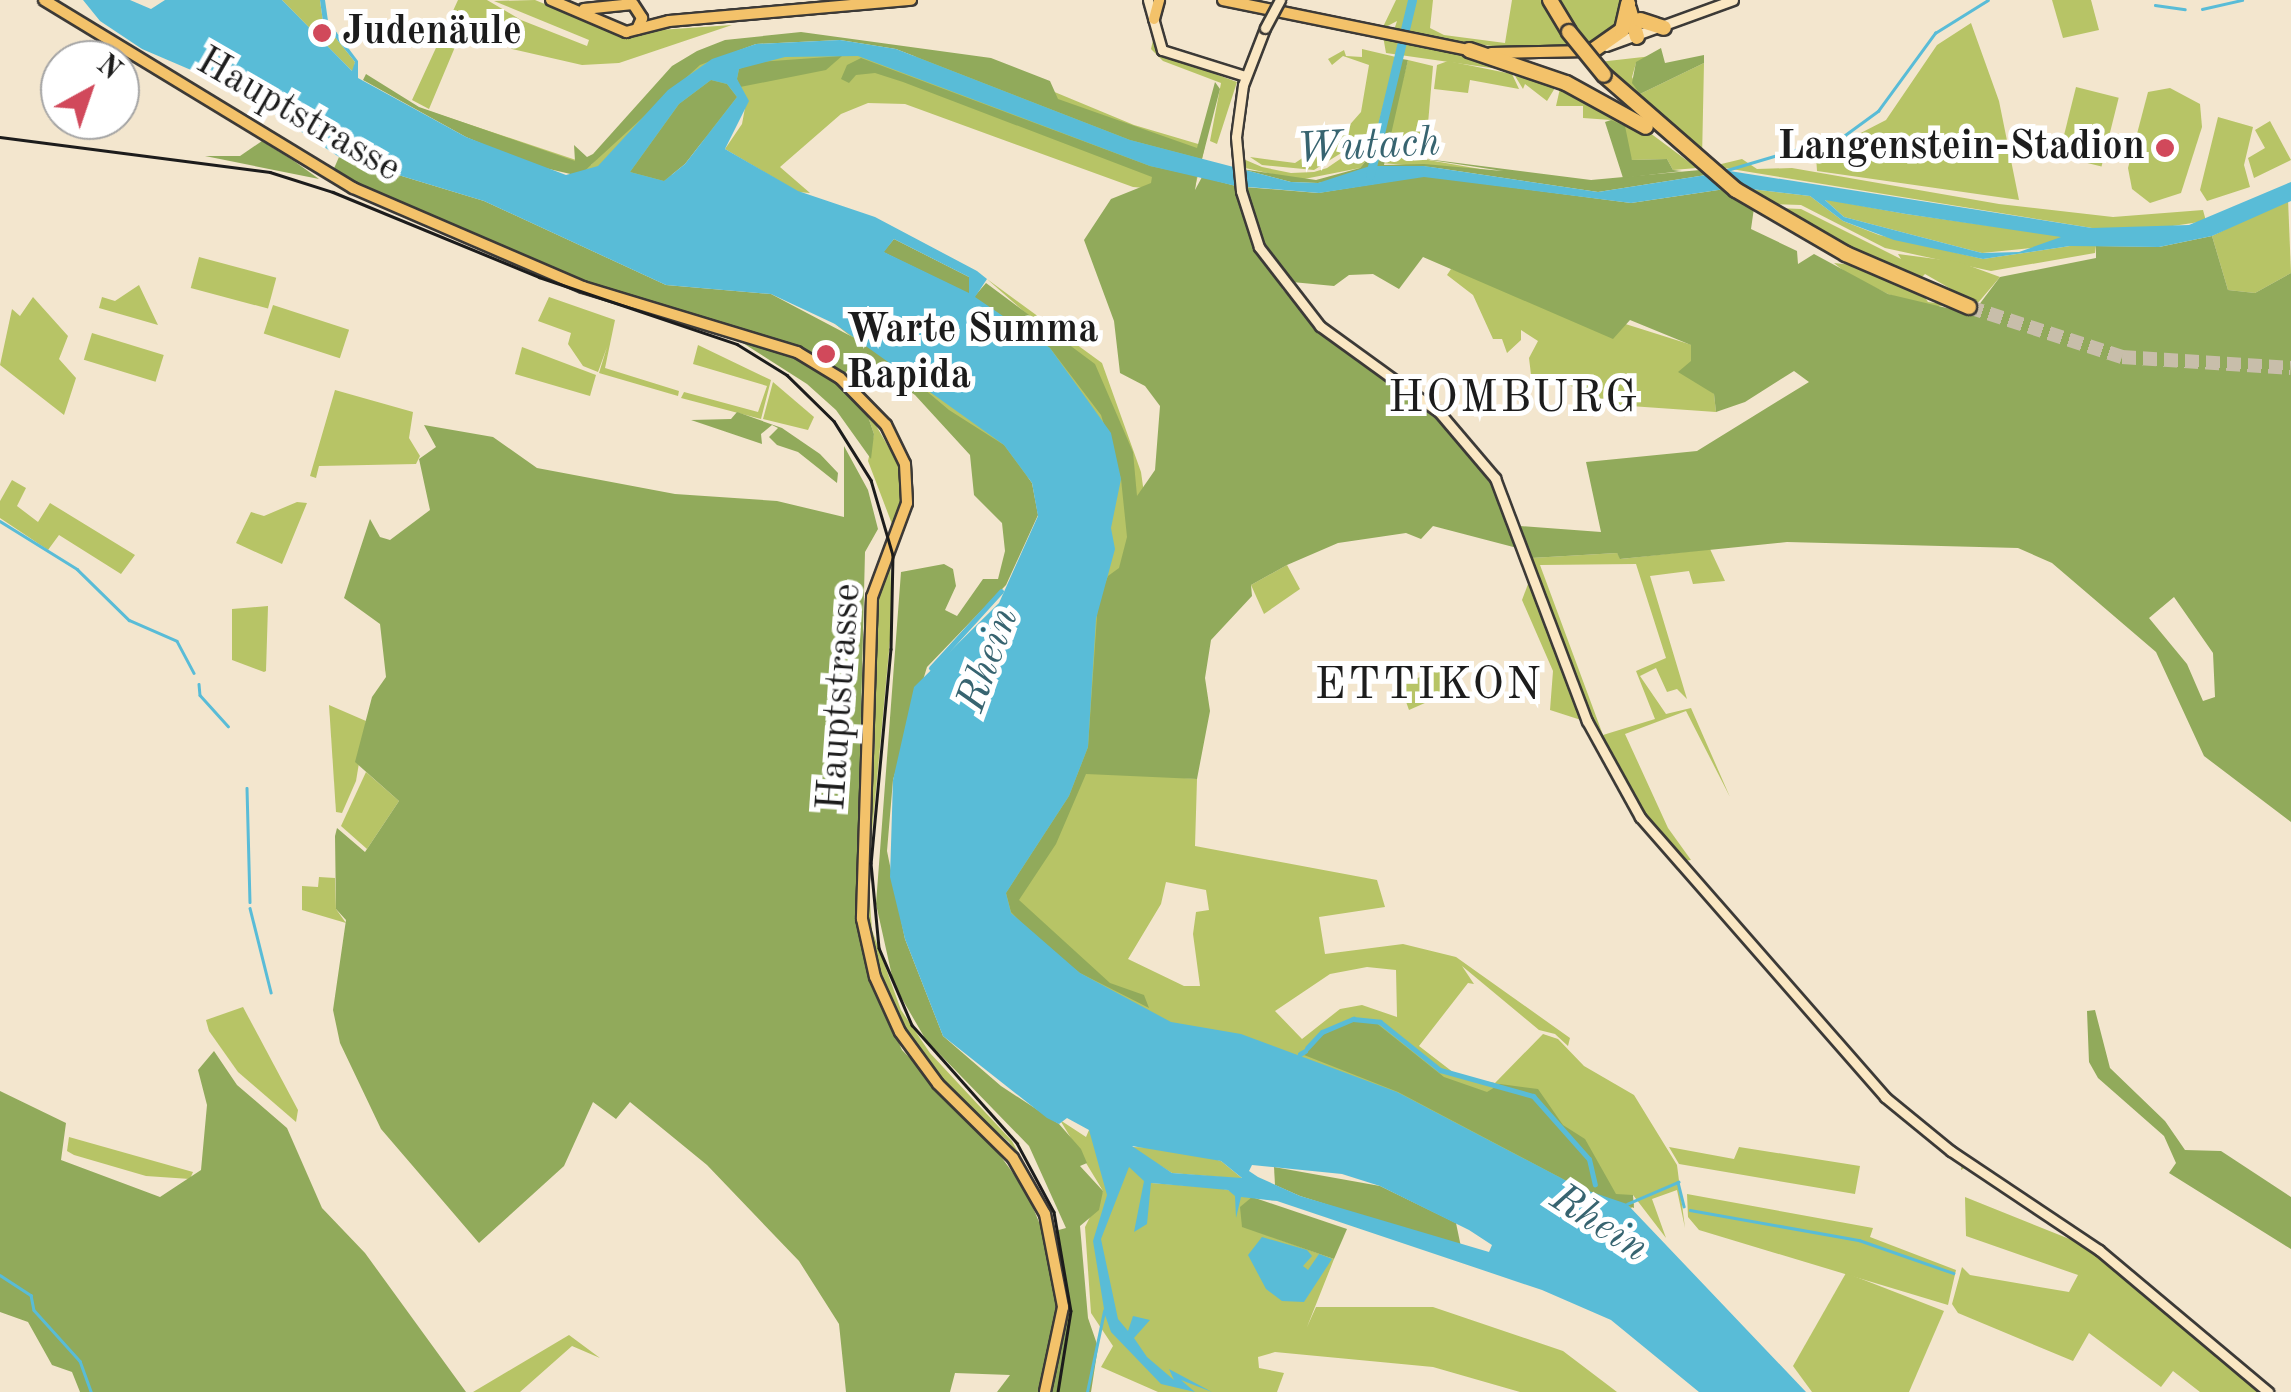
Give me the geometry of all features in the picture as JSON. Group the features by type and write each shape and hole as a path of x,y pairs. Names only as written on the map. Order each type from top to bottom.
{"highway":[{"path":"1550,0 1568,32 1604,74 1691,156"},
{"path":"1628,2 1640,31 1664,28"},
{"path":"1592,50 1622,30 1628,2"},
{"path":"1469,50 1562,81 1691,156 1787,222 1969,307"}],"main road":[{"name":"Hauptstrasse","path":"44,0 353,188 583,288 797,352 840,378 886,425 904,464 907,496 872,597 862,919 875,977 906,1042 938,1084 1013,1158 1045,1214 1064,1308 1045,1392"},
{"path":"551,0 583,9 612,24 636,28 911,0"},
{"path":"1148,0 1158,44 1166,54 1245,76"},
{"path":"1154,19 1159,0"},
{"path":"1228,0 1469,50 1536,56 1592,50 1640,31"},
{"path":"1256,0 1266,8"},
{"path":"1280,0 1245,76 1236,148 1244,206 1268,264 1299,305 1438,412 1495,478 1604,759 1640,817 1709,901 1910,1118 2099,1250 2268,1392"},
{"path":"1664,28 1733,0"},
{"path":"583,9 630,4 669,22"},
{"path":"612,24 614,6"},
{"path":"636,28 640,11"},
{"path":"1231,71 1252,56"}],"green space":[{"name":"Judenäule","path":"282,0 320,0 323,22 355,62 353,72"},
{"path":"458,0 487,0 521,20 587,46 589,40 494,1 535,0 615,33 732,25 619,63 582,65 512,49 468,16 429,109 412,100"},
{"path":"1396,0 1433,0 1430,28 1444,35 1505,43 1512,0 1543,0 1573,47 1507,48 1424,37 1394,30 1397,21 1382,29"},
{"path":"1553,0 1623,0 1624,20 1605,39 1585,45"},
{"path":"2052,0 2091,0 2099,30 2063,38"},
{"path":"1971,23 1999,101 2019,200 1817,171 1816,156 1886,120 1937,45"},
{"path":"801,32 991,58 1050,81 1058,99 1197,148 1215,82 1220,89 1202,159 1130,140 896,49 840,40 756,44 700,65 579,176 532,165 466,137 363,80 366,74 419,107 575,161 574,145 587,157 593,154 672,66 697,51 725,40"},
{"path":"1383,36 1472,55 1558,83 1547,101 1525,84 1523,89 1512,71 1386,53"},
{"path":"1153,40 1166,56 1237,82 1217,144 1210,141 1221,83 1163,61 1151,49"},
{"path":"1661,48 1665,63 1704,55 1704,63 1640,94 1632,83 1636,62"},
{"path":"1362,49 1396,57 1370,156 1360,168 1299,180 1241,167 1241,158 1262,167 1291,173 1314,172 1349,153 1354,145 1314,170 1262,165 1250,157 1295,163 1346,129 1361,112 1369,65 1343,56 1332,65 1328,59 1344,50 1346,56 1362,57"},
{"path":"693,54 970,57 1134,125 1205,146 1194,192 1133,187 905,104 868,103 841,114 780,167 810,193 798,192 725,149 742,124 747,97 670,174 1028,315 987,279 1102,363 1141,472 1184,778 1197,779 1195,846 1377,880 1385,907 1319,917 1325,954 1403,944 1456,957 1570,1038 1568,1046 1555,1034 1539,1030 1462,966 1474,984 1468,983 1419,1046 1458,1076 1495,1083 1543,1034 1558,1039 1584,1066 1634,1095 1677,1165 1685,1228 1677,1190 1652,1199 1666,1238 1633,1195 1622,1197 1634,1204 1606,1248 975,932 1087,525 720,232 429,111 591,165","holes":["1166,882 1206,890 1209,910 1196,912 1193,934 1200,986 1184,986 1128,959 1161,904","1367,967 1396,970 1397,1017 1362,1005 1340,1009 1302,1039 1275,1011 1330,974"]},
{"path":"842,56 826,70 740,87 737,79 739,69 757,62"},
{"path":"1652,56 1636,63 1632,77 1640,94 1704,63 1702,159 1599,62"},
{"path":"861,58 1150,166 1197,176 1195,190 1202,177 1236,186 1257,249 1283,290 1319,328 1454,433 1500,497 1521,549 1433,526 1421,539 1406,533 1338,543 1287,565 1251,585 1252,596 1211,640 1205,678 1210,711 1197,779 1086,774 1056,844 1019,900 1110,983 1144,995 1149,1008 1080,973 1041,943 1011,912 1006,893 1069,796 1088,747 1098,601 1108,576 1119,568 1127,537 1121,479 1101,415 1050,348 974,297 986,283 1095,364 1133,452 1137,496 1155,470 1160,406 1145,386 1120,373 1114,321 1084,240 1111,199 1151,183 1152,177 875,73 856,75 849,83 841,79 847,65"},
{"path":"1396,58 1408,60 1384,165 1424,164 1503,171 1411,157 1591,180 1700,170 1706,175 1598,192 1424,166 1318,183 1291,182 1241,169 1316,180 1360,168 1370,156"},
{"path":"1408,60 1433,66 1425,158 1411,157 1503,173 1381,163"},
{"path":"1448,61 1512,74 1519,89 1470,80 1468,93 1434,89 1437,65"},
{"path":"711,80 727,84 737,97 685,164 664,181 630,172 679,104"},
{"path":"1561,84 1634,121 1697,168 1673,170 1667,159 1632,160 1611,120 1583,118 1583,106 1556,106"},
{"path":"2076,87 2119,98 2102,167 2059,156"},
{"name":"Langenstein-Stadion","path":"2170,88 2200,104 2202,127 2181,193 2150,203 2132,189 2128,168 2148,92"},
{"path":"2218,117 2253,127 2244,165 2250,187 2207,201 2200,190"},
{"path":"1611,120 1625,126 1632,160 1667,159 1673,170 1682,171 1623,178 1605,122"},
{"path":"2270,121 2291,160 2254,178 2248,158 2265,148 2255,130"},
{"path":"262,141 319,179 205,156 240,156"},
{"path":"339,157 484,201 666,285 771,294 879,351 949,410 1004,445 1032,483 1038,515 1006,585 927,667 893,780 887,851 905,939 943,1036 1001,1086 1059,1124 1081,1149 1087,1163 1080,1166 1103,1191 1099,1210 1080,1226 1088,1318 1098,1347 1091,1392 997,1392 1010,1375 955,1373 950,1392 846,1392 839,1324 799,1261 707,1165 630,1102 616,1119 593,1102 564,1166 479,1243 381,1129 340,1043 333,1010 346,920 336,909 335,836 337,828 365,852 399,801 355,762 372,697 386,677 380,624 344,598 370,519 380,537 390,540 430,510 419,459 436,447 424,425 493,437 537,468 675,494 777,501 844,517 844,446 868,490 878,529 865,552 857,880 861,929 880,1000 902,1050 983,1132 1026,1191 1044,1234 1066,1228 1029,1146 926,1040 894,985 876,904 901,572 944,564 953,569 956,586 945,610 957,616 983,579 998,579 1005,551 1002,523 974,495 970,455 915,395 860,357 843,375 821,355 596,289 332,173"},
{"path":"1742,159 1757,169 1792,168 1999,204 2113,217 2203,210 2206,221 2146,230 2092,228 1713,166"},
{"path":"1424,176 1631,203 1725,189 1754,208 1751,229 1797,251 1798,264 1814,254 1888,294 1972,314 2000,277 2096,258 2096,246 2159,247 2212,236 2228,290 2255,293 2291,273 2291,822 2204,756 2156,652 2052,563 2018,548 1787,542 1620,559 1617,553 1531,558 1520,526 1601,532 1586,462 1697,451 1809,382 1794,371 1745,402 1716,412 1714,394 1678,372 1691,361 1691,345 1630,320 1613,339 1423,257 1399,289 1373,274 1349,275 1334,286 1292,282 1255,229 1244,187 1318,193","holes":["2174,597 2213,653 2215,697 2203,701 2187,664 2149,618"]},
{"path":"1743,188 1810,196 1843,221 1879,235 1983,259 2070,246 2096,246 2095,253 1991,271 1885,248 1801,205 1770,204"},
{"path":"1824,199 2063,236 2050,246 1982,253 1844,217"},
{"path":"2288,199 2291,273 2255,293 2228,290 2212,236"},
{"path":"1775,208 1801,209 1901,259 1898,254 1959,262 2000,277 1977,304 1925,274 1920,279 1876,264"},
{"path":"894,239 969,277 969,294 883,252"},
{"path":"1822,248 1920,290 1928,302 1952,305 1925,307 1888,294 1849,275 1834,263 1854,265"},
{"path":"199,257 276,278 268,309 191,288"},
{"path":"1451,269 1692,345 1691,361 1714,394 1716,412 1616,405 1559,381 1532,383 1529,358 1538,341 1521,330 1521,340 1507,353 1502,339 1493,339 1473,295 1447,275"},
{"path":"139,285 158,325 99,308 102,297 115,301"},
{"path":"33,297 68,336 59,359 76,378 64,415 0,365 12,309 20,316"},
{"path":"549,297 615,320 605,368 679,391 678,396 599,373 607,347 598,372 583,366 568,344 571,333 538,321"},
{"path":"273,305 349,330 340,358 264,334"},
{"path":"92,333 164,355 156,382 84,360"},
{"path":"732,336 827,371 864,405 874,434 871,459 836,410 807,384"},
{"path":"698,345 771,380 761,419 681,398 684,392 758,412 767,386 693,364"},
{"path":"522,347 596,375 590,396 515,374"},
{"path":"773,382 814,417 808,430 763,419"},
{"path":"335,390 413,412 409,438 420,456 416,464 319,466 316,478 310,476"},
{"path":"864,405 899,465 901,499 892,524 868,461 874,434"},
{"path":"737,412 782,428 820,454 838,473 837,483 798,452 777,445 769,437 778,428 772,425 761,434 762,444 691,420 731,419"},
{"path":"12,480 26,488 17,506 38,522 50,503 135,555 121,574 59,535 48,550 0,518 0,501"},
{"path":"297,502 307,503 282,564 236,543 251,512 264,516"},
{"path":"1710,549 1725,581 1693,584 1689,571 1650,576 1687,699 1677,689 1667,692 1656,668 1640,676 1666,714 1691,708 1730,797 1686,711 1625,734 1668,828 1691,860 1683,861 1626,789 1582,700 1531,558 1617,553 1621,559","holes":["1636,564 1666,658 1636,671 1655,719 1603,735 1540,565"]},
{"path":"890,557 892,619 868,875 872,930 901,1010 930,1053 1012,1141 1040,1193 1009,1142 952,1094 908,1039 880,980 865,907 864,851 875,744 875,603"},
{"path":"1287,565 1300,589 1264,614 1251,585"},
{"path":"1531,576 1581,720 1550,710 1553,671 1522,600"},
{"path":"268,606 264,672 232,660 232,609"},
{"path":"1440,669 1453,679 1452,691 1409,710 1400,685"},
{"path":"329,705 366,721 356,781 342,813 336,812"},
{"path":"366,772 399,801 367,849 341,826"},
{"path":"319,877 335,878 336,909 346,923 302,910 302,886 318,887"},
{"path":"243,1007 298,1110 296,1122 238,1072 209,1031 206,1020"},
{"path":"2095,1010 2110,1068 2165,1121 2185,1150 2221,1151 2291,1197 2291,1249 2169,1173 2176,1163 2164,1136 2098,1078 2089,1062 2087,1011"},
{"path":"1353,1021 1375,1022 1444,1077 1487,1092 1500,1084 1538,1089 1563,1125 1585,1139 1616,1194 1633,1195 1634,1208 1580,1188 1398,1092 1304,1055 1323,1033"},
{"path":"214,1051 237,1085 287,1128 322,1208 365,1253 466,1392 80,1392 72,1372 52,1365 28,1322 0,1312 0,1091 66,1123 61,1160 160,1197 201,1170 207,1105 198,1070"},
{"path":"1060,1120 1086,1137 1089,1130 1116,1142 1151,1183 1219,1188 1277,1201 1252,1197 1242,1226 1334,1259 1307,1327 1316,1307 1433,1307 1563,1351 1617,1392 1520,1392 1433,1367 1275,1352 1258,1357 1259,1368 1284,1373 1277,1392 1158,1392 1101,1367 1113,1346 1091,1313 1085,1227 1103,1191"},
{"path":"69,1137 193,1172 190,1179 146,1176 74,1155 67,1151"},
{"path":"1130,1147 1174,1148 1221,1161 1243,1179 1172,1173"},
{"path":"1669,1147 1734,1159 1739,1147 1860,1166 1855,1194 1679,1164"},
{"path":"1962,1162 2095,1251 2263,1392 2200,1392 2173,1371 2161,1387 2089,1333 2073,1361 1958,1313 1952,1304 1962,1267 1970,1275 2069,1292 2078,1275 1966,1236 1965,1197 2077,1242 1966,1167 1961,1170"},
{"path":"1274,1167 1380,1186 1456,1223 1461,1247 1300,1196 1275,1185"},
{"path":"1687,1194 1873,1228 1870,1237 1956,1270 1948,1305 1699,1230 1688,1217"},
{"path":"1252,1197 1347,1229 1334,1259 1242,1227 1240,1207"},
{"path":"1846,1273 1944,1311 1909,1392 1812,1392 1793,1366"},
{"path":"569,1335 600,1358 572,1346 520,1392 473,1392"}],"water":[{"name":"Rhein","path":"83,0 130,0 151,9 165,0 282,0 352,71 355,62 323,22 320,0 325,0 328,21 358,61 358,78 466,137 566,175 598,166 668,90 712,59 756,44 840,40 896,49 1130,140 1291,182 1318,183 1370,166 1424,166 1598,192 1706,175 1725,189 1631,203 1424,177 1319,193 1236,186 1150,166 858,56 785,57 739,69 737,79 749,101 725,149 798,191 875,217 977,271 987,279 975,297 1050,348 1111,433 1121,479 1111,528 1115,549 1096,619 1088,747 1069,796 1006,893 1011,913 1080,973 1171,1022 1241,1034 1397,1092 1580,1188 1627,1204 1806,1392 1699,1392 1611,1320 1542,1290 1277,1201 1241,1197 1236,1218 1235,1196 1228,1190 1151,1183 1147,1224 1134,1232 1144,1181 1129,1167 1101,1239 1118,1319 1128,1331 1133,1316 1150,1320 1134,1338 1147,1357 1174,1380 1169,1369 1212,1392 1181,1380 1195,1392 1161,1384 1111,1332 1105,1315 1093,1241 1107,1195 1089,1130 1067,1118 1059,1124 1047,1118 943,1036 905,939 890,877 893,780 914,687 999,603 1038,516 1032,483 1004,445 835,324 771,294 666,285 484,201 339,157 240,91 142,49 140,40 128,40 100,21","holes":["711,80 727,84 737,97 685,164 664,181 630,172 679,104","894,239 969,277 969,293 884,252","1132,1146 1221,1161 1242,1178 1172,1173","1252,1165 1342,1174 1380,1186 1492,1245 1489,1252 1300,1196 1258,1177 1249,1171"]},
{"path":"1717,169 2092,228 2189,225 2291,182 2291,201 2212,236 2159,247 2070,246 1983,259 1894,240 1843,221 1810,196 1743,188","holes":["1825,200 2061,237 2019,252 1982,253 1844,217"]},
{"path":"1262,1237 1307,1250 1312,1256 1303,1266 1308,1270 1319,1254 1332,1259 1304,1302 1282,1301 1266,1289 1248,1255"}],"waterway":[{"name":"Wutach","path":"1370,175 1412,0"},
{"path":"1727,170 1845,135 1878,111 1935,33 1988,0"},
{"path":"2202,9 2242,0"},
{"path":"2155,5 2185,9"},
{"path":"0,521 77,569 129,620 177,641 194,673"},
{"name":"Rhein","path":"931,668 1001,591"},
{"path":"199,684 200,695 228,726"},
{"path":"247,788 250,902"},
{"path":"250,908 271,992"},
{"name":"Rhein","path":"1307,1048 1322,1032 1353,1019 1380,1022 1440,1070 1533,1096 1589,1159 1595,1184"},
{"path":"1300,1054 1305,1051"},
{"name":"Rhein","path":"1627,1204 1678,1182 1684,1206"},
{"path":"1690,1210 1859,1240 1953,1273"},
{"path":"0,1275 31,1295 34,1310 80,1361 91,1392"},
{"path":"1087,1392 1104,1311"}],"tunnel":[{"path":"1969,307 2122,357 2291,368"}],"railway":[{"path":"0,137 270,172 333,192 539,277 737,344 787,375 834,421 871,480 893,555 891,649 871,863 879,948 912,1025 1017,1143 1054,1212 1071,1311 1058,1392"}],"place":[{"name":"Judenäule","path":"322,33"},
{"name":"Langenstein-Stadion","path":"2165,148"},
{"name":"Warte Summa Rapida","path":"826,354"}],"district":[{"name":"HOMBURG","path":"1514,400"},
{"name":"ETTIKON","path":"1429,687"}]}
